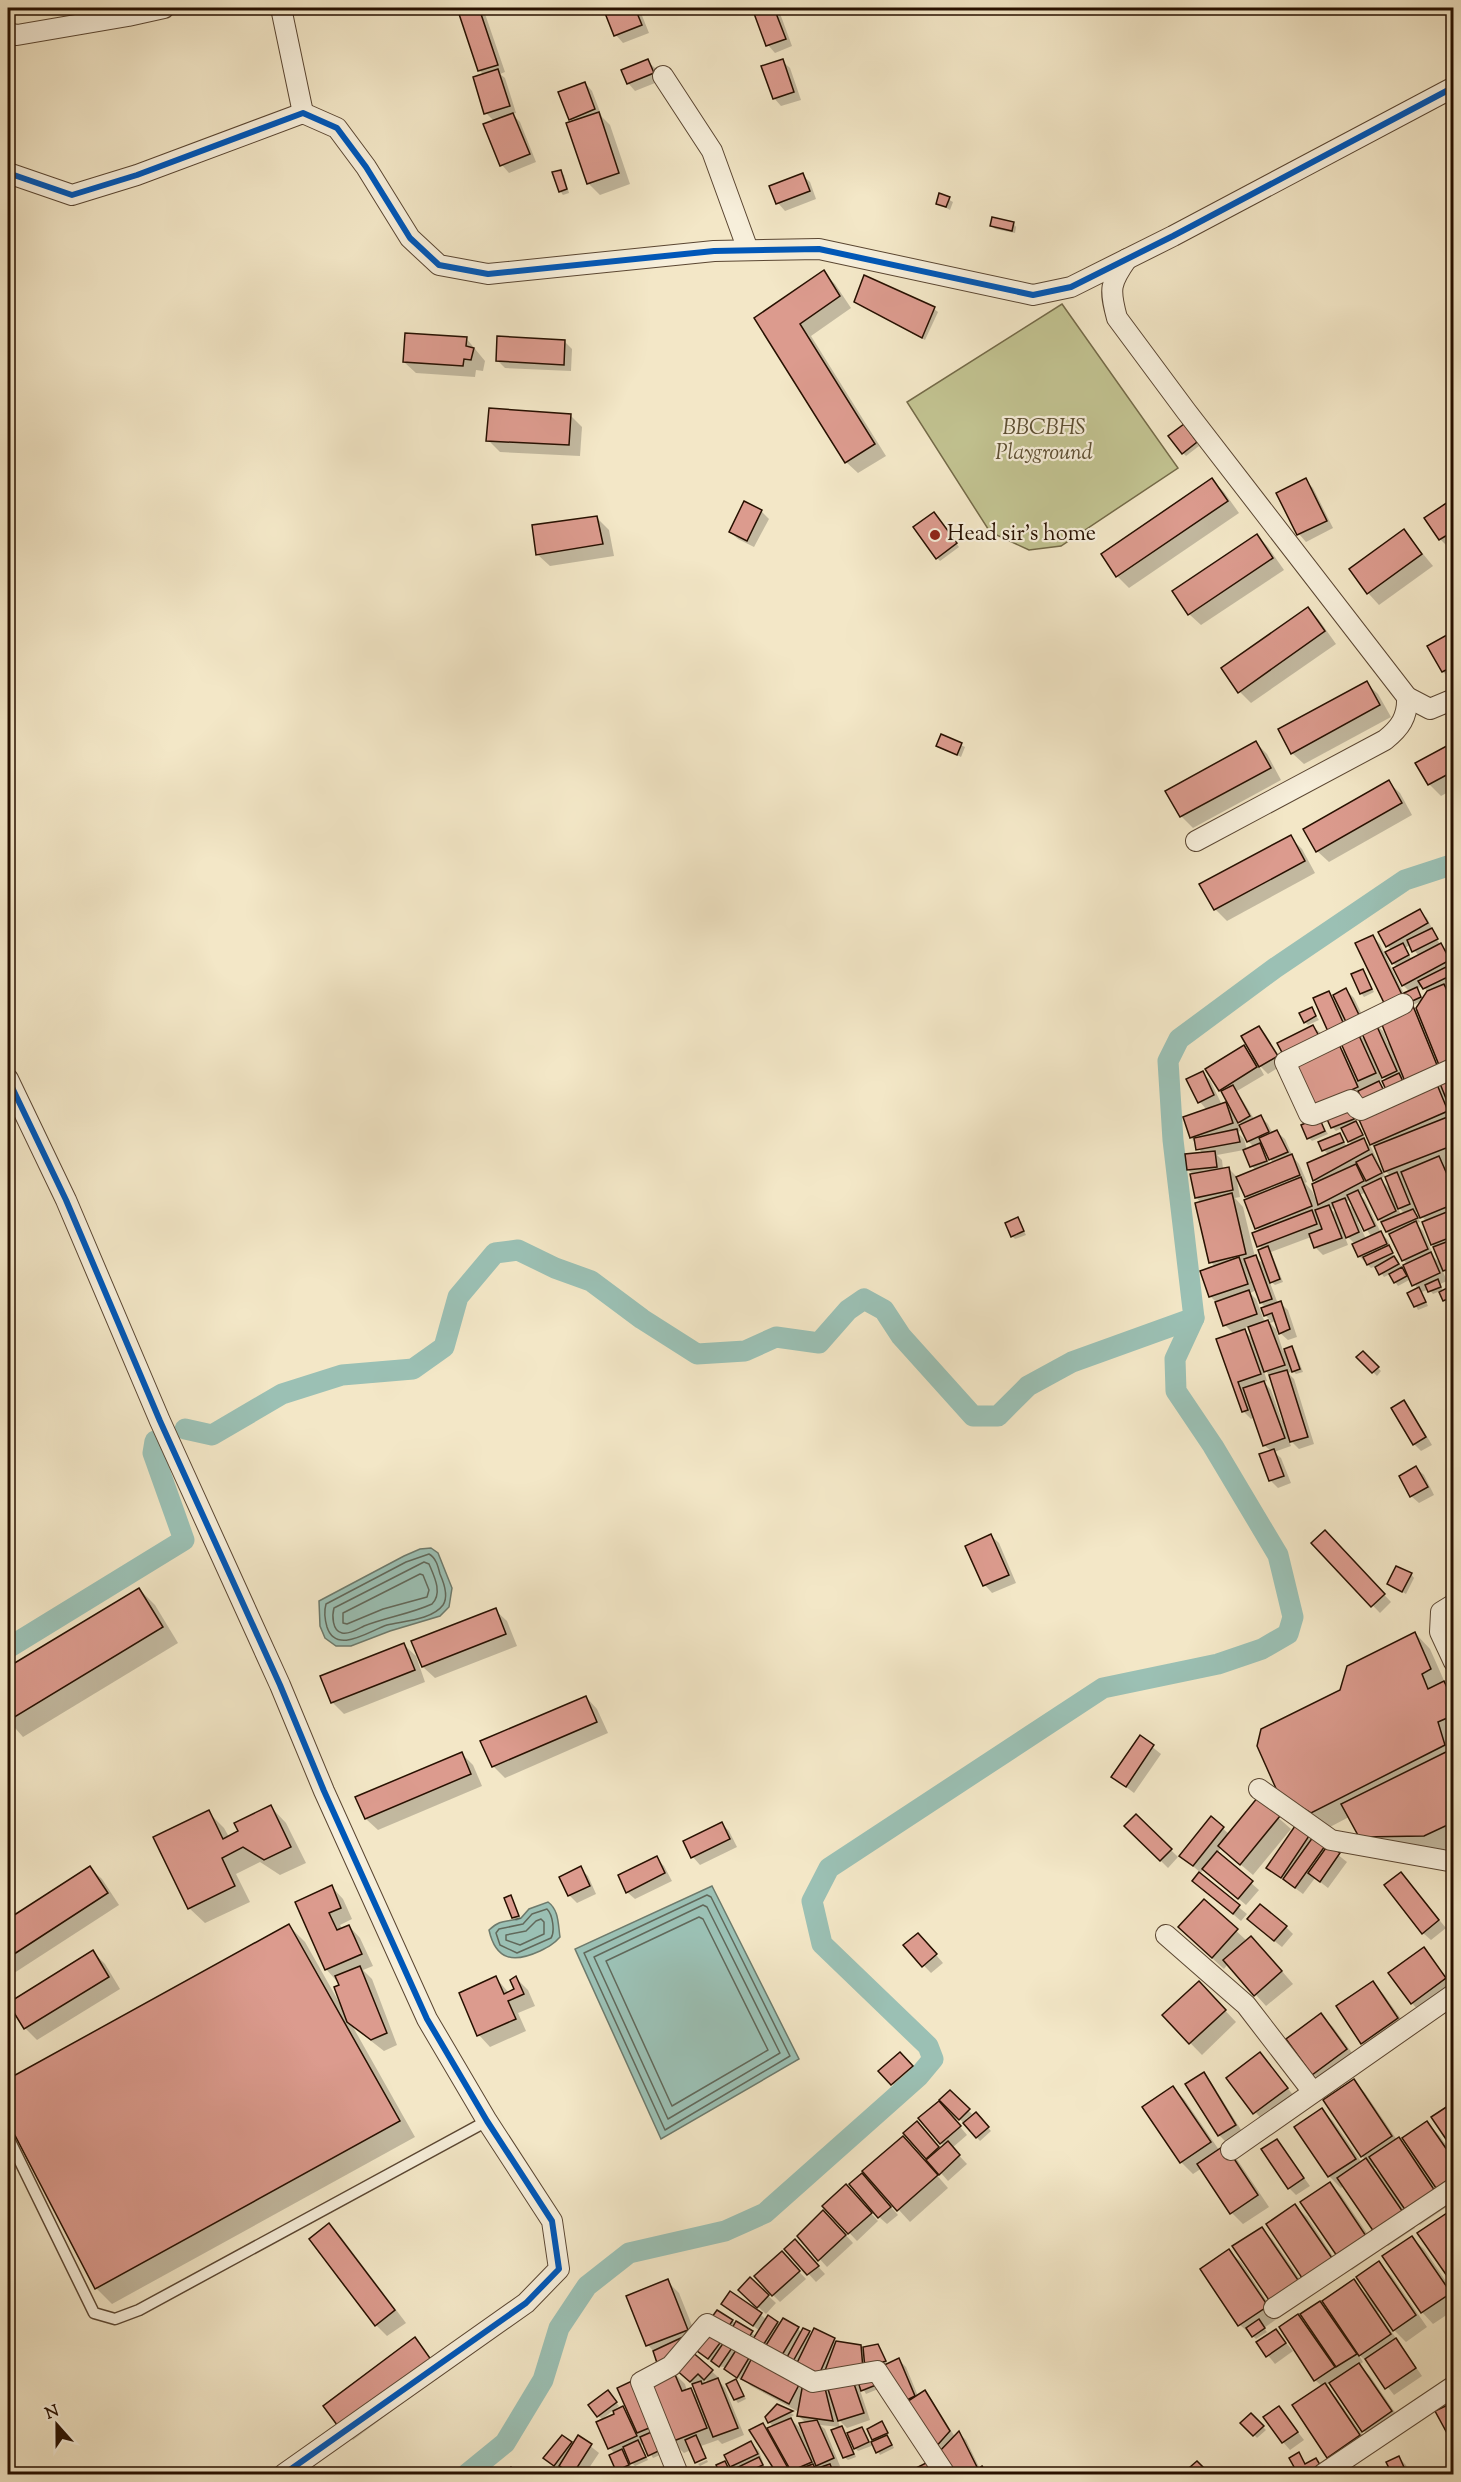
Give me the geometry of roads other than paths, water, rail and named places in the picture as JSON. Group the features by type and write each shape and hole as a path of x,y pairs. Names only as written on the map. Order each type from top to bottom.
{"street":[{"path":"8,33 17,35 164,8"},
{"path":"281,8 303,113"},
{"path":"663,76 712,151 748,250"},
{"path":"8,173 72,195 137,175 303,113 337,128 366,167 410,238 439,265 488,274 714,251 819,249 1033,295 1071,287 1454,87"},
{"path":"1127,259 1113,278 1113,302 1117,318 1200,430 1407,698 1430,709 1454,699"},
{"path":"1196,841 1385,740 1396,732 1405,720 1407,698"},
{"path":"1403,1004 1285,1062 1310,1114 1313,1116 1351,1100 1356,1108 1361,1110 1454,1068"},
{"path":"8,1079 66,1200 160,1421 280,1685 324,1791 423,2010 487,2121 552,2221 559,2269 526,2303 284,2475"},
{"path":"1454,1604 1441,1612 1440,1632 1454,1662"},
{"path":"1259,1789 1331,1840 1454,1862"},
{"path":"1166,1935 1246,2005 1313,2092"},
{"path":"1232,2150 1454,1994"},
{"path":"1274,2308 1454,2188"},
{"path":"678,2475 641,2382 671,2366 707,2324 813,2382 877,2372 945,2475"},
{"path":"1323,2475 1454,2386"}],"lane":[{"path":"8,2137 94,2313 115,2319 139,2310 487,2121"}],"water":[{"path":"431,1548 438,1553 452,1588 449,1607 440,1616 351,1646 336,1646 325,1638 320,1626 319,1601 404,1556 420,1549"},
{"path":"712,1886 799,2059 661,2139 575,1949"},
{"path":"548,1902 556,1913 558,1922 560,1937 555,1942 531,1955 514,1958 507,1957 496,1948 489,1930 493,1926 521,1918 529,1909"}],"waterway":[{"path":"185,1429 212,1435 282,1394 342,1375 413,1369 444,1347 458,1297 495,1253 518,1250 555,1268 591,1281 642,1319 697,1354 745,1351 776,1337 819,1343 848,1310 864,1299 884,1310 901,1336 973,1416 998,1416 1028,1386 1072,1362 1194,1318 1173,1140 1168,1061 1179,1039 1275,968 1405,880 1454,864"},
{"path":"467,2474 505,2443 543,2380 559,2328 587,2286 629,2253 725,2231 765,2213 918,2077 933,2059 928,2046 822,1944 812,1901 829,1868 1103,1688 1218,1664 1262,1649 1288,1634 1293,1617 1278,1555 1213,1446 1176,1391 1175,1359 1194,1318"},
{"path":"8,1648 184,1540 153,1453 155,1441"}],"place":[{"name":"Head sir's home","path":"935,535"}],"park label":[{"name":"BBCBHS Playground","path":"1044,442"}]}
